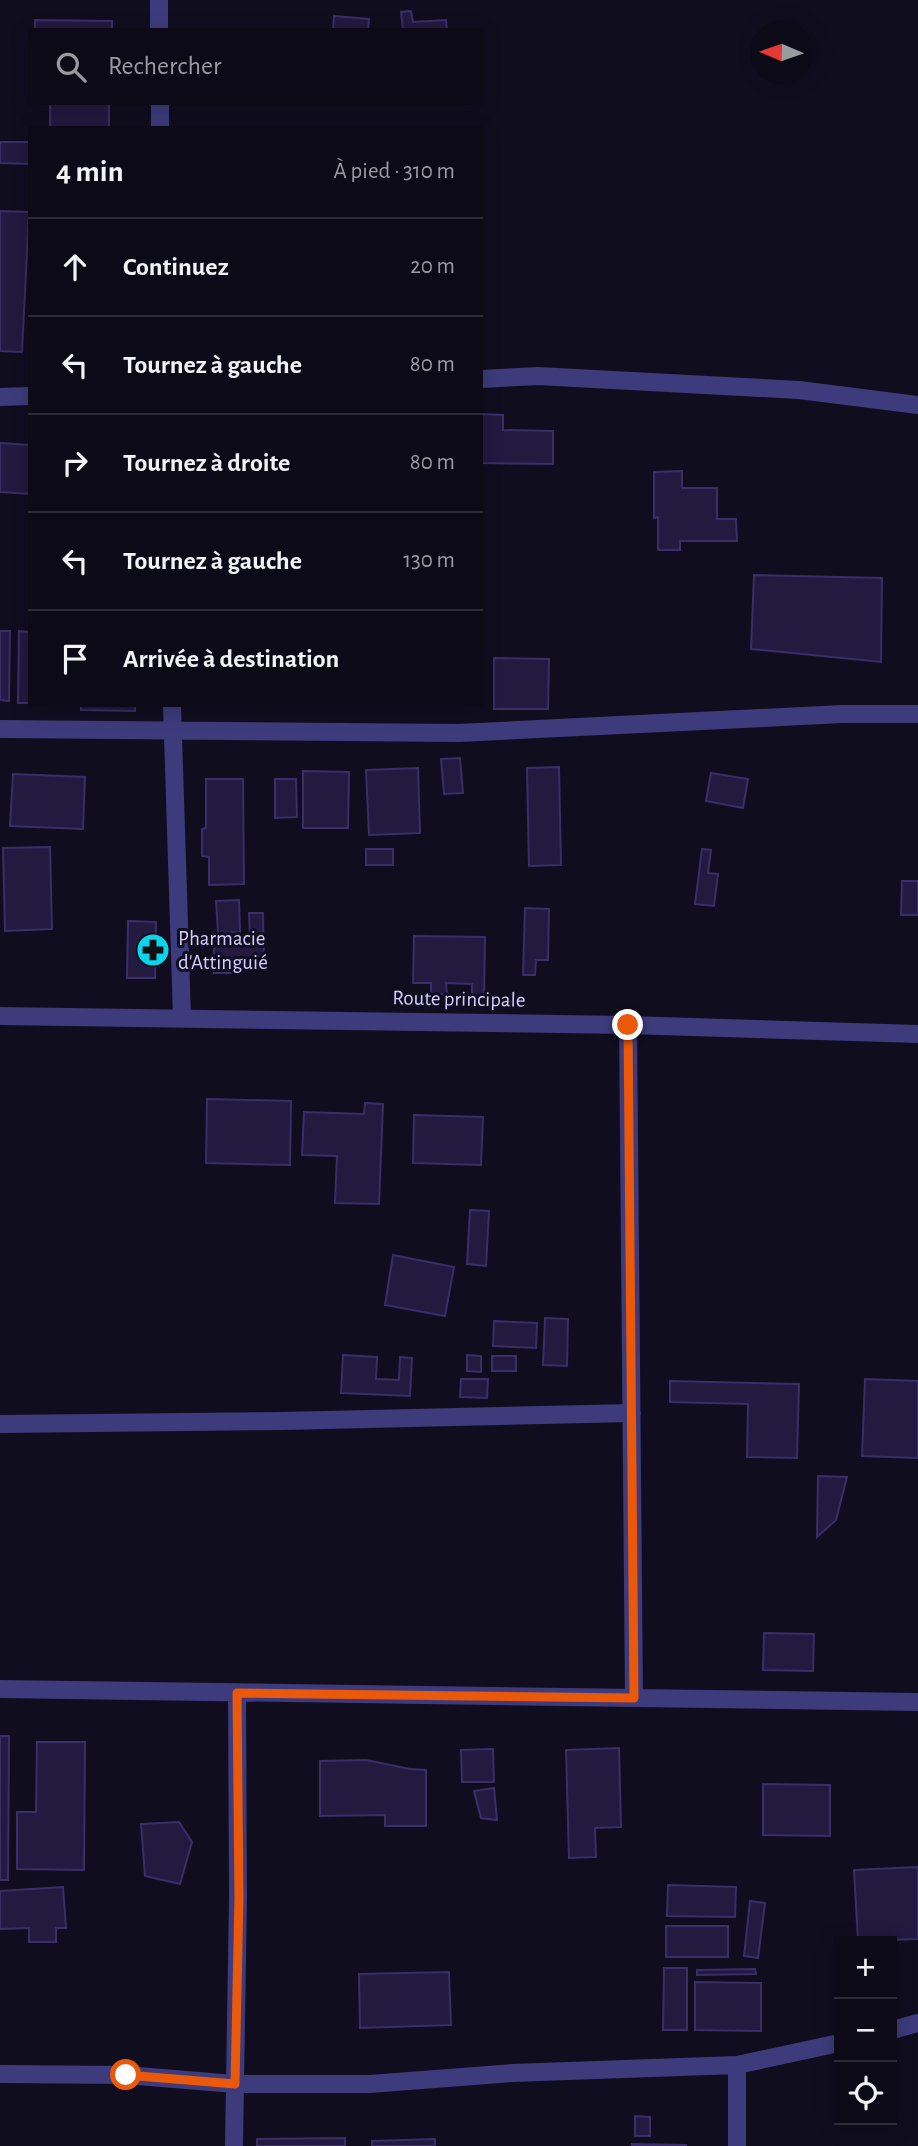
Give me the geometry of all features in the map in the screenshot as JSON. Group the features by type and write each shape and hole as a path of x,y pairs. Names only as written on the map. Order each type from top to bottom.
{"street":[{"path":"159,0 159,28"},
{"path":"160,105 160,126"},
{"path":"483,379 538,376 799,390 918,405"},
{"path":"0,397 28,396"},
{"path":"172,707 182,1017"},
{"path":"0,729 459,733 829,715 918,714"},
{"name":"Route principale","path":"0,1016 628,1025 918,1034"},
{"path":"628,1025 634,1698"},
{"path":"0,1424 282,1422 632,1413"},
{"path":"0,1689 918,1702"},
{"path":"234,2146 239,1897 237,1693"},
{"path":"897,2029 918,2023"},
{"path":"0,2074 126,2075 235,2084 370,2084 512,2073 737,2065 834,2044"},
{"path":"737,2065 737,2146"}],"building":[{"path":"411,11 413,22 446,20 447,28 403,28 401,12"},
{"path":"334,16 369,19 368,28 333,28"},
{"path":"35,20 112,21 112,28 35,28"},
{"path":"50,105 109,105 109,126 50,126"},
{"path":"0,142 28,142 28,164 0,163"},
{"path":"0,211 28,212 22,352 0,351"},
{"path":"483,414 503,415 503,430 553,431 553,464 483,463"},
{"path":"0,443 28,445 28,494 0,492"},
{"path":"682,471 682,488 717,488 717,519 736,519 737,541 680,541 680,550 658,550 658,517 654,518 654,472"},
{"path":"754,575 882,578 881,662 751,649"},
{"path":"0,631 10,631 9,701 0,700"},
{"path":"19,631 28,632 28,703 18,703"},
{"path":"494,658 549,659 548,709 494,709"},
{"path":"81,707 135,707 135,711 81,710"},
{"path":"460,758 463,793 444,794 441,759"},
{"path":"559,767 561,865 529,866 527,768"},
{"path":"418,768 420,833 369,835 366,770"},
{"path":"303,771 349,772 348,828 303,828"},
{"path":"711,773 748,779 743,808 706,801"},
{"path":"13,774 85,777 83,829 10,826"},
{"path":"206,779 243,779 244,884 209,885 209,857 202,856 202,829 206,828"},
{"path":"275,779 296,779 297,817 275,818"},
{"path":"50,847 52,929 5,931 3,848"},
{"path":"366,849 393,849 393,865 366,865"},
{"path":"702,849 711,850 708,873 718,874 714,906 695,904"},
{"path":"902,881 918,881 918,915 901,915"},
{"path":"239,900 240,932 218,933 216,901"},
{"path":"525,908 549,909 548,960 536,960 535,975 523,975"},
{"path":"249,913 263,913 264,969 214,973 214,947 239,947 240,939 250,938"},
{"path":"128,921 156,922 155,978 127,978"},
{"path":"414,936 485,937 484,997 472,998 472,984 446,983 447,994 431,994 431,983 413,983"},
{"path":"207,1099 291,1101 290,1165 206,1163"},
{"path":"365,1103 383,1104 379,1204 335,1203 337,1156 302,1155 304,1112 364,1114"},
{"path":"414,1115 483,1117 481,1165 413,1163"},
{"path":"470,1210 489,1211 486,1266 467,1264"},
{"path":"393,1255 454,1267 445,1316 385,1305"},
{"path":"545,1318 568,1319 567,1366 543,1365"},
{"path":"494,1321 537,1323 536,1348 493,1346"},
{"path":"343,1355 377,1357 376,1379 399,1380 400,1357 412,1358 410,1396 341,1393"},
{"path":"467,1355 481,1356 481,1372 467,1371"},
{"path":"492,1356 516,1356 516,1371 492,1371"},
{"path":"461,1379 488,1379 487,1398 460,1397"},
{"path":"865,1379 918,1381 918,1458 862,1456"},
{"path":"670,1381 799,1384 797,1458 747,1457 748,1404 670,1402"},
{"path":"818,1476 847,1477 836,1520 817,1537"},
{"path":"764,1633 814,1634 813,1671 763,1670"},
{"path":"0,1736 9,1736 8,1880 0,1880"},
{"path":"37,1742 85,1742 84,1870 17,1869 17,1812 36,1812"},
{"path":"619,1748 621,1827 595,1828 596,1857 569,1858 566,1750"},
{"path":"493,1749 494,1782 462,1782 461,1750"},
{"path":"366,1760 426,1770 426,1826 385,1826 385,1815 320,1816 320,1761"},
{"path":"763,1784 830,1785 830,1836 763,1835"},
{"path":"494,1788 497,1820 481,1818 474,1791"},
{"path":"179,1822 192,1842 180,1884 145,1876 141,1824"},
{"path":"918,1867 918,1939 858,1936 854,1870"},
{"path":"668,1885 736,1887 735,1917 667,1916"},
{"path":"63,1887 66,1928 56,1928 56,1942 29,1942 29,1928 0,1929 0,1891"},
{"path":"750,1901 765,1903 758,1958 744,1956"},
{"path":"666,1926 728,1926 728,1957 666,1957"},
{"path":"664,1968 687,1968 687,2030 663,2030"},
{"path":"755,1969 756,1974 697,1975 697,1970"},
{"path":"449,1972 451,2025 360,2028 359,1974"},
{"path":"695,1982 761,1983 761,2031 695,2030"},
{"path":"635,2116 650,2117 650,2136 635,2136"},
{"path":"345,2138 345,2146 257,2146 257,2139"},
{"path":"435,2139 435,2146 372,2146 372,2141"},
{"path":"632,2144 687,2145 632,2146"}],"place":[{"name":"Pharmacie d'Attinguié","path":"153,950"}],"route":[{"path":"126,2075 235,2084 239,1897 237,1693 634,1698 628,1025"}]}
